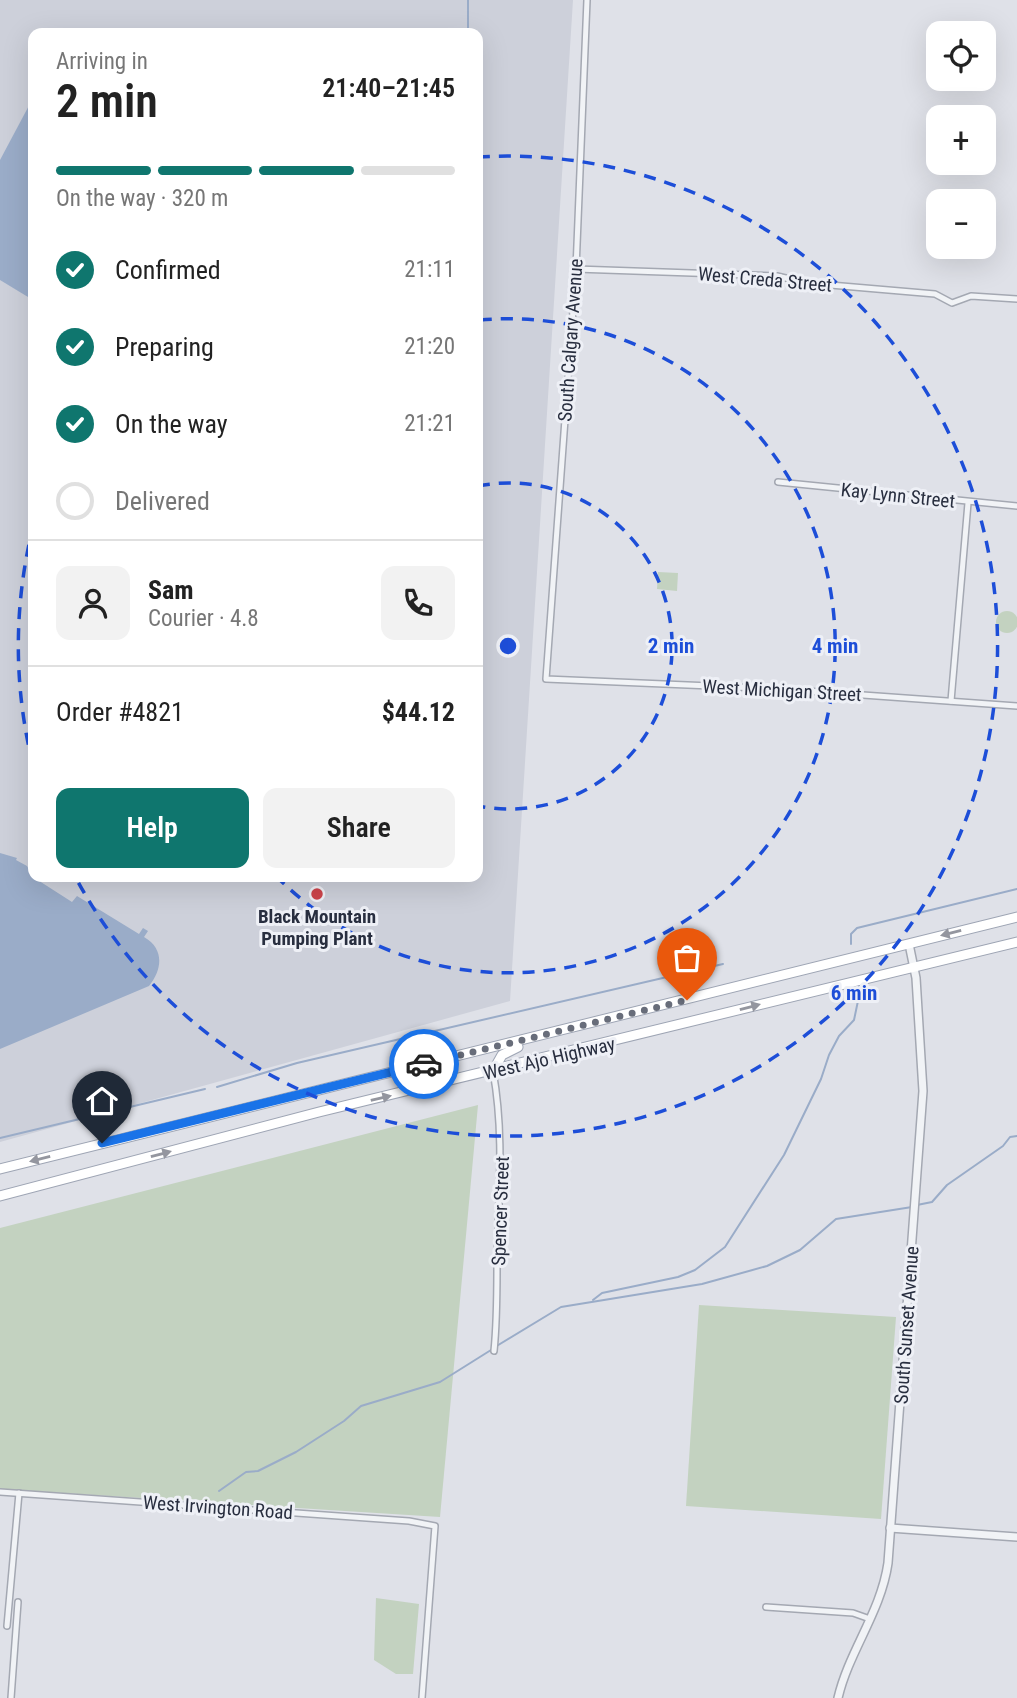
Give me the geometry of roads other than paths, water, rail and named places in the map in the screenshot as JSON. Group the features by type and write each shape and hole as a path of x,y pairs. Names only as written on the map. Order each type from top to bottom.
{"main road":[{"name":"West Ajo Highway","path":"0,1168 1017,917"},
{"name":"West Ajo Highway","path":"0,1196 306,1116 1017,942"},
{"path":"493,1071 502,1055 512,1049 555,1038 563,1031"}],"street":[{"name":"South Calgary Avenue","path":"546,679 576,269 587,0"},
{"name":"West Creda Street","path":"576,269 777,276 807,283 934,294 952,303 971,296 1017,299"},
{"name":"Kay Lynn Street","path":"778,482 1017,506"},
{"path":"951,701 968,503"},
{"name":"West Michigan Street","path":"546,679 1017,706"},
{"name":"South Sunset Avenue","path":"838,1698 846,1669 870,1619 886,1574 923,1091 914,967 909,944"},
{"name":"Spencer Street","path":"493,1071 502,1150 497,1265 499,1297 494,1351"},
{"name":"West Irvington Road","path":"0,1492 410,1521 435,1526 422,1698"},
{"path":"8,1626 19,1493"},
{"path":"890,1528 1017,1538"},
{"path":"11,1698 18,1602"},
{"path":"766,1607 853,1613 870,1619"}],"water":[{"path":"28,107 28,297 0,280 0,160"},
{"path":"0,853 17,858 16,860 27,866 28,882 41,882 72,902 77,896 139,934 143,928 148,931 144,937 155,947 159,967 149,986 0,1049"}],"waterway":[{"path":"468,0 468,28"},
{"path":"851,944 851,934 857,928 1017,889"},
{"path":"217,1087 297,1063 723,964"},
{"path":"593,1300 602,1293 678,1277 695,1270 725,1247 784,1155 821,1079 829,1055 839,1036 854,1020 859,996"},
{"path":"0,1138 205,1089"},
{"path":"917,1205 932,1202 947,1185 1003,1146 1010,1137 1017,1136"},
{"path":"495,1347 561,1307 702,1284 767,1266 800,1250 836,1219 912,1207"},
{"path":"219,1491 246,1472 258,1471 296,1452 344,1421 361,1406 440,1382 491,1350"}],"place":[{"name":"Black Mountain Pumping Plant","path":"317,894"}]}
